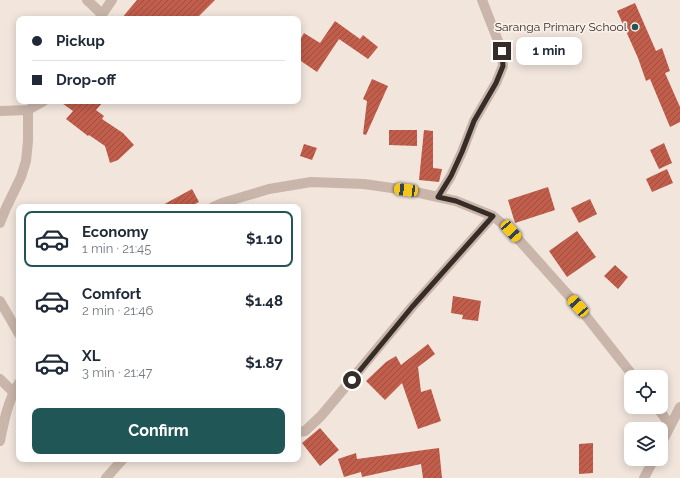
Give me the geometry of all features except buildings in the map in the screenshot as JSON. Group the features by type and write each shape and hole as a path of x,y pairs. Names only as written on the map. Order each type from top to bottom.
{"street":[{"path":"87,0 100,16 112,0"},
{"path":"438,197 451,176 474,121 496,83 503,66 502,51 482,0"},
{"path":"0,111 28,110 39,104"},
{"path":"0,223 21,178 26,161 28,141 28,110"},
{"path":"220,204 269,189 311,182 364,184 406,190 456,201 493,216 511,231 578,306 628,370"},
{"path":"301,432 305,431 321,416 412,307 493,216"},
{"path":"0,301 16,329"},
{"path":"0,379 13,392"},
{"path":"0,441 13,392 16,388"},
{"path":"668,429 680,407"},
{"path":"662,414 670,425"},
{"path":"106,478 120,462"},
{"path":"644,478 650,466"}],"place":[{"name":"Saranga Primary School","path":"635,27"}],"route":[{"path":"352,380 412,307 493,216 456,201 438,197 451,176 474,121 496,83 503,66 502,51"}]}
